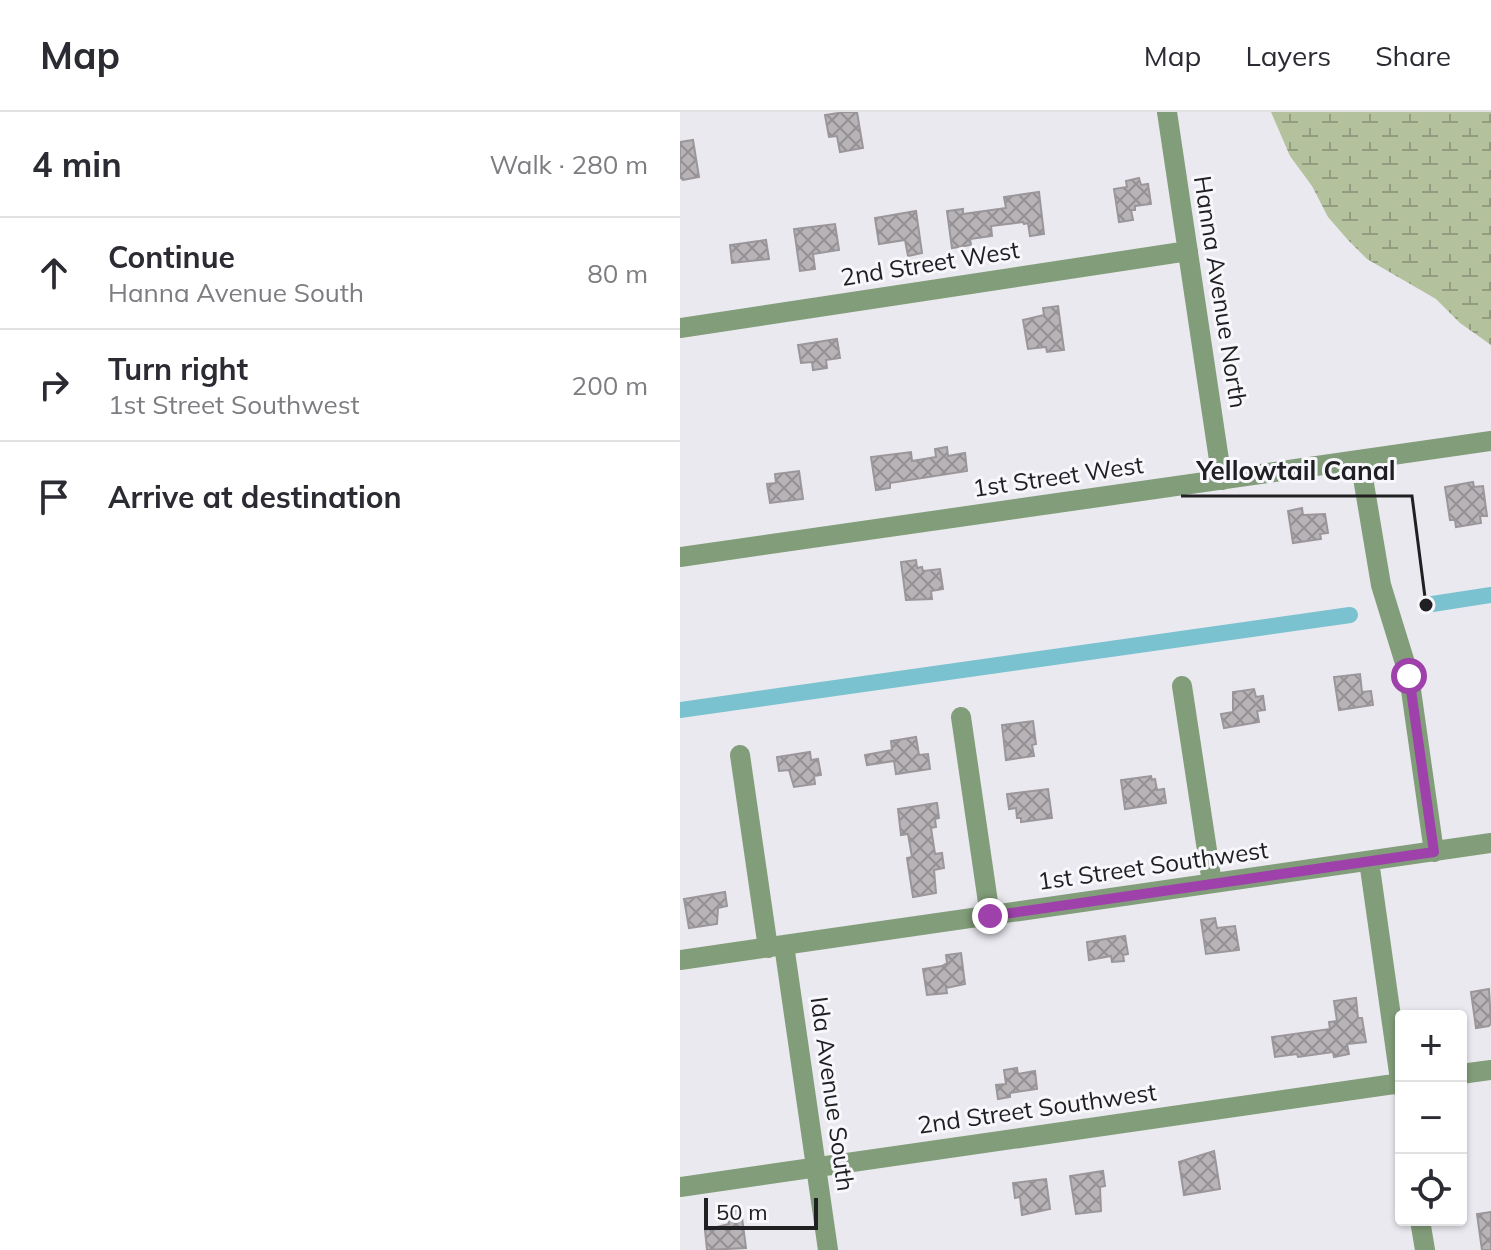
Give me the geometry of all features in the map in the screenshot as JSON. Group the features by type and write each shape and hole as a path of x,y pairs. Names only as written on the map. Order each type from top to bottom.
{"street":[{"name":"Hanna Avenue North","path":"1167,112 1222,480"},
{"name":"2nd Street West","path":"680,328 1188,251"},
{"name":"1st Street West","path":"680,557 1491,441"},
{"path":"1360,460 1381,585 1409,676 1434,852"},
{"path":"1182,686 1212,883"},
{"path":"961,717 990,916"},
{"name":"Ida Avenue South","path":"740,755 816,1167 828,1250"},
{"name":"1st Street Southwest","path":"680,960 1491,843"},
{"path":"1369,861 1401,1082"},
{"path":"1467,1073 1491,1070"},
{"name":"2nd Street Southwest","path":"680,1187 1395,1085"},
{"path":"1421,1226 1425,1250"}],"green space":[{"path":"1271,112 1491,112 1491,345 1460,323 1436,299 1367,259 1348,240 1328,217 1312,186 1290,156"}],"building":[{"path":"857,112 863,148 840,152 837,136 829,137 825,115"},
{"path":"693,140 699,177 683,180 680,177 680,142"},
{"path":"1139,178 1141,185 1148,184 1151,204 1135,206 1135,210 1131,210 1133,220 1119,222 1114,189 1127,187 1126,181"},
{"path":"1039,192 1044,234 1030,236 1028,223 1023,222 991,226 992,236 970,239 971,245 952,248 947,211 963,209 963,214 1006,208 1004,197"},
{"path":"916,211 922,253 908,256 905,240 879,244 875,218"},
{"path":"835,224 839,250 813,254 815,269 800,271 794,229"},
{"path":"766,240 769,259 732,263 730,245"},
{"path":"1058,306 1064,350 1047,352 1046,347 1028,349 1023,320 1044,315 1043,308"},
{"path":"837,339 840,358 826,360 827,368 813,370 812,362 801,363 798,345"},
{"path":"947,447 948,456 965,453 967,471 890,483 890,488 876,490 871,457 911,452 912,461 936,457 935,449"},
{"path":"799,471 803,499 770,503 767,484 776,483 775,474"},
{"path":"1473,482 1474,487 1483,486 1487,516 1480,516 1481,523 1456,527 1455,520 1450,520 1445,487"},
{"path":"1302,508 1303,515 1325,514 1328,533 1320,534 1321,539 1293,543 1288,511"},
{"path":"916,560 917,568 922,567 923,571 940,569 943,589 931,591 932,599 906,600 901,562"},
{"path":"1360,674 1362,692 1371,691 1373,705 1339,710 1334,677"},
{"path":"1254,689 1256,697 1263,696 1265,710 1257,711 1259,722 1224,728 1221,714 1233,712 1233,692"},
{"path":"1033,721 1034,756 1006,760 1002,725"},
{"path":"916,737 919,755 928,754 930,769 896,774 894,761 867,765 865,755 892,750 891,741"},
{"path":"810,752 811,760 818,759 821,775 814,776 815,784 794,787 789,770 779,771 777,757"},
{"path":"1151,776 1152,780 1155,779 1157,790 1164,789 1166,803 1125,809 1121,780"},
{"path":"1048,789 1052,818 1021,822 1021,818 1017,818 1016,808 1009,809 1007,794"},
{"path":"937,803 939,818 935,819 936,827 931,828 935,854 942,853 944,868 934,870 936,893 913,897 907,858 912,857 908,834 901,835 898,809"},
{"path":"725,892 727,906 718,908 717,924 689,928 684,899"},
{"path":"1215,918 1217,928 1235,926 1239,950 1206,954 1201,920"},
{"path":"1125,936 1128,954 1123,955 1124,961 1112,962 1111,956 1089,960 1087,942"},
{"path":"961,953 965,984 946,988 947,993 927,995 923,969 942,966 947,963 946,955"},
{"path":"1489,989 1491,1023 1476,1028 1471,992"},
{"path":"1356,998 1358,1018 1362,1018 1366,1042 1347,1044 1349,1054 1334,1057 1333,1052 1275,1057 1272,1037 1330,1029 1329,1022 1337,1021 1334,1001"},
{"path":"1017,1068 1018,1074 1035,1071 1037,1089 1010,1093 1010,1097 998,1099 996,1085 1006,1084 1004,1070"},
{"path":"1214,1151 1220,1189 1184,1195 1179,1162"},
{"path":"1103,1171 1105,1186 1100,1187 1101,1211 1076,1214 1070,1176"},
{"path":"1046,1179 1050,1209 1022,1215 1020,1197 1015,1198 1013,1183"},
{"path":"741,1210 746,1248 707,1250 705,1230 729,1224 727,1212"},
{"path":"1491,1212 1491,1250 1482,1250 1477,1214"}],"waterway":[{"path":"1426,605 1491,595"},
{"path":"680,710 1350,615"}],"place":[{"name":"Yellowtail Canal","path":"1426,605"}],"route":[{"path":"990,916 1434,852 1409,676"}]}
